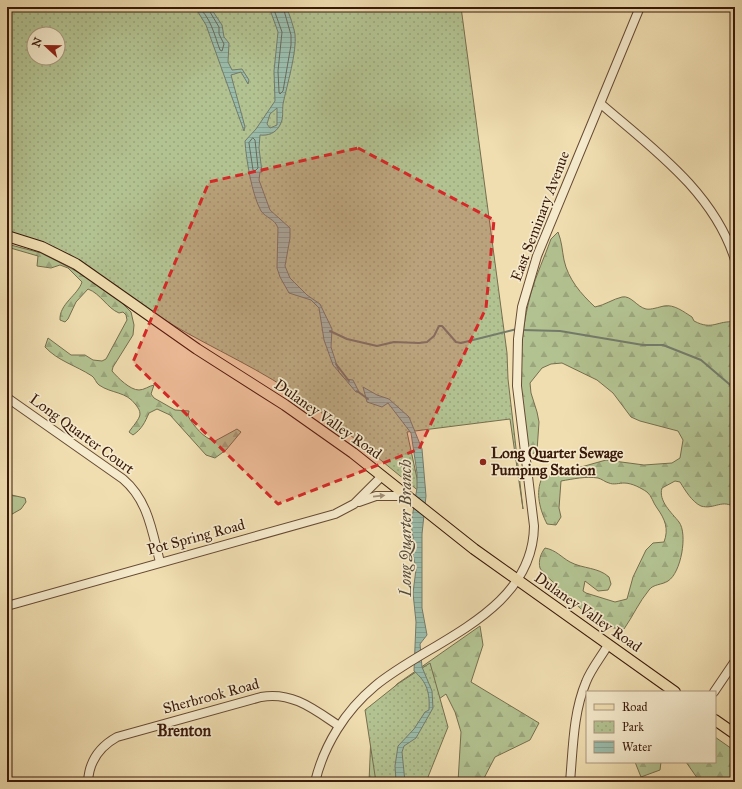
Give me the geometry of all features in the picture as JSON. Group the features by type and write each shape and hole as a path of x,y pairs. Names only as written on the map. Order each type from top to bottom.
{"main road":[{"name":"Dulaney Valley Road","path":"7,236 52,251 85,270 197,349 302,416 382,476 427,514 516,580 674,691"},
{"path":"716,721 735,734"}],"street":[{"name":"East Seminary Avenue","path":"315,782 325,751 339,726 367,692 384,679 482,617 516,580 527,561 534,532 533,511 517,386 518,334 524,297 533,266 640,7"},
{"path":"601,104 684,177 710,210 726,238 735,260"},
{"name":"Long Quarter Court","path":"9,399 123,479 134,489 145,506 160,562"},
{"name":"Pot Spring Road","path":"7,606 328,516 345,510 354,504 382,476"},
{"path":"354,504 376,496 405,496"},
{"path":"570,782 577,711 581,695 592,670 608,645"},
{"path":"715,691 735,662"},
{"name":"Sherbrook Road","path":"88,782 91,766 96,755 106,744 117,737 261,696 280,696 297,700 339,726"}],"highlighted area":[{"path":"358,148 494,220 486,308 419,449 278,504 133,362 209,182"}],"green space":[{"path":"7,7 461,7 507,353 508,379 523,509 510,419 407,432 420,492 339,426 289,390 152,312 84,264 67,254 49,245 7,232"},
{"path":"558,232 564,260 569,274 580,291 595,307 625,297 631,299 646,309 664,306 675,307 692,317 694,321 700,324 711,325 724,322 735,322 735,508 726,504 710,507 701,506 692,499 680,482 675,481 662,488 661,493 664,502 682,528 683,544 680,562 673,577 649,590 624,629 606,627 596,622 543,572 539,565 540,557 545,548 575,564 600,571 609,577 611,584 608,590 598,591 585,581 583,591 615,602 627,599 633,577 646,550 653,543 664,542 666,528 662,516 649,494 639,487 627,483 611,484 593,477 561,481 559,508 561,517 556,525 547,524 539,501 540,484 542,478 606,460 644,465 672,463 680,458 683,440 678,431 640,421 631,417 613,393 597,380 562,363 551,364 542,368 530,383 531,393 539,422 537,451 529,456 522,416 521,396 520,374 523,333 526,312 535,279 551,239"},
{"path":"7,244 41,253 80,273 117,298 131,312 134,325 133,335 112,371 124,383 132,388 141,390 154,385 151,394 154,398 175,410 189,411 188,416 199,431 211,440 215,441 237,429 241,432 226,450 215,458 206,455 170,415 157,409 149,413 143,425 136,433 133,435 129,432 140,416 139,409 132,400 99,385 92,376 55,356 45,347 48,338 71,355 85,355 93,360 102,361 106,359 127,320 126,315 123,312 119,313 115,311 97,294 88,289 76,302 68,319 65,322 60,320 62,309 80,287 82,282 68,268 60,265 51,268 37,266 38,256 7,247"},
{"path":"7,494 25,498 26,502 21,509 7,517"},
{"path":"480,626 483,645 471,682 539,723 530,740 495,757 482,782 458,782 461,732 455,712 446,694 429,706 416,782 369,782 372,712 397,684"},
{"path":"430,663 448,727 426,782 376,782 365,710 399,683"},
{"path":"716,738 735,751 735,782 700,782 687,763 716,763"},
{"path":"635,763 661,763 660,770 641,777"}],"water":[{"path":"188,7 210,7 222,25 224,37 229,43 228,62 232,70 242,69 249,80 248,84 241,72 231,75 245,127 244,131 206,25 198,12"},
{"path":"269,7 286,7 295,34 295,50 283,104 281,122 274,132 266,135 260,135 259,148 262,172 260,172 259,180 270,210 290,228 290,238 285,266 290,278 307,295 320,304 332,329 331,347 339,372 345,379 353,380 359,392 356,392 333,365 324,340 319,308 311,300 289,293 280,277 277,268 278,228 275,223 261,211 250,177 245,141 256,129 275,101 274,71 278,32","holes":["277,108 277,125 270,128 267,124 270,114"]},
{"path":"363,387 377,395 389,399 409,417 422,449 426,496 422,534 422,608 427,635 420,644 422,667 432,691 433,708 416,738 404,746 402,752 405,782 396,781 395,766 398,746 414,729 425,712 429,710 427,688 422,679 414,671 416,622 413,593 416,569 413,555 411,524 417,488 417,473 411,433 388,403 382,407 367,402"}],"waterway":[{"path":"330,331 347,339 377,346 394,342 427,342 434,336 439,326 442,326 456,342 461,343 517,329"},
{"path":"522,330 560,331 643,345 663,345 701,360 735,389"},
{"name":"Long Quarter Branch","path":"336,364 349,381"},
{"name":"Long Quarter Branch","path":"357,391 368,399"}],"place":[{"name":"Long Quarter Sewage Pumping Station","path":"483,462"}],"district":[{"name":"Brenton","path":"184,730"}]}
